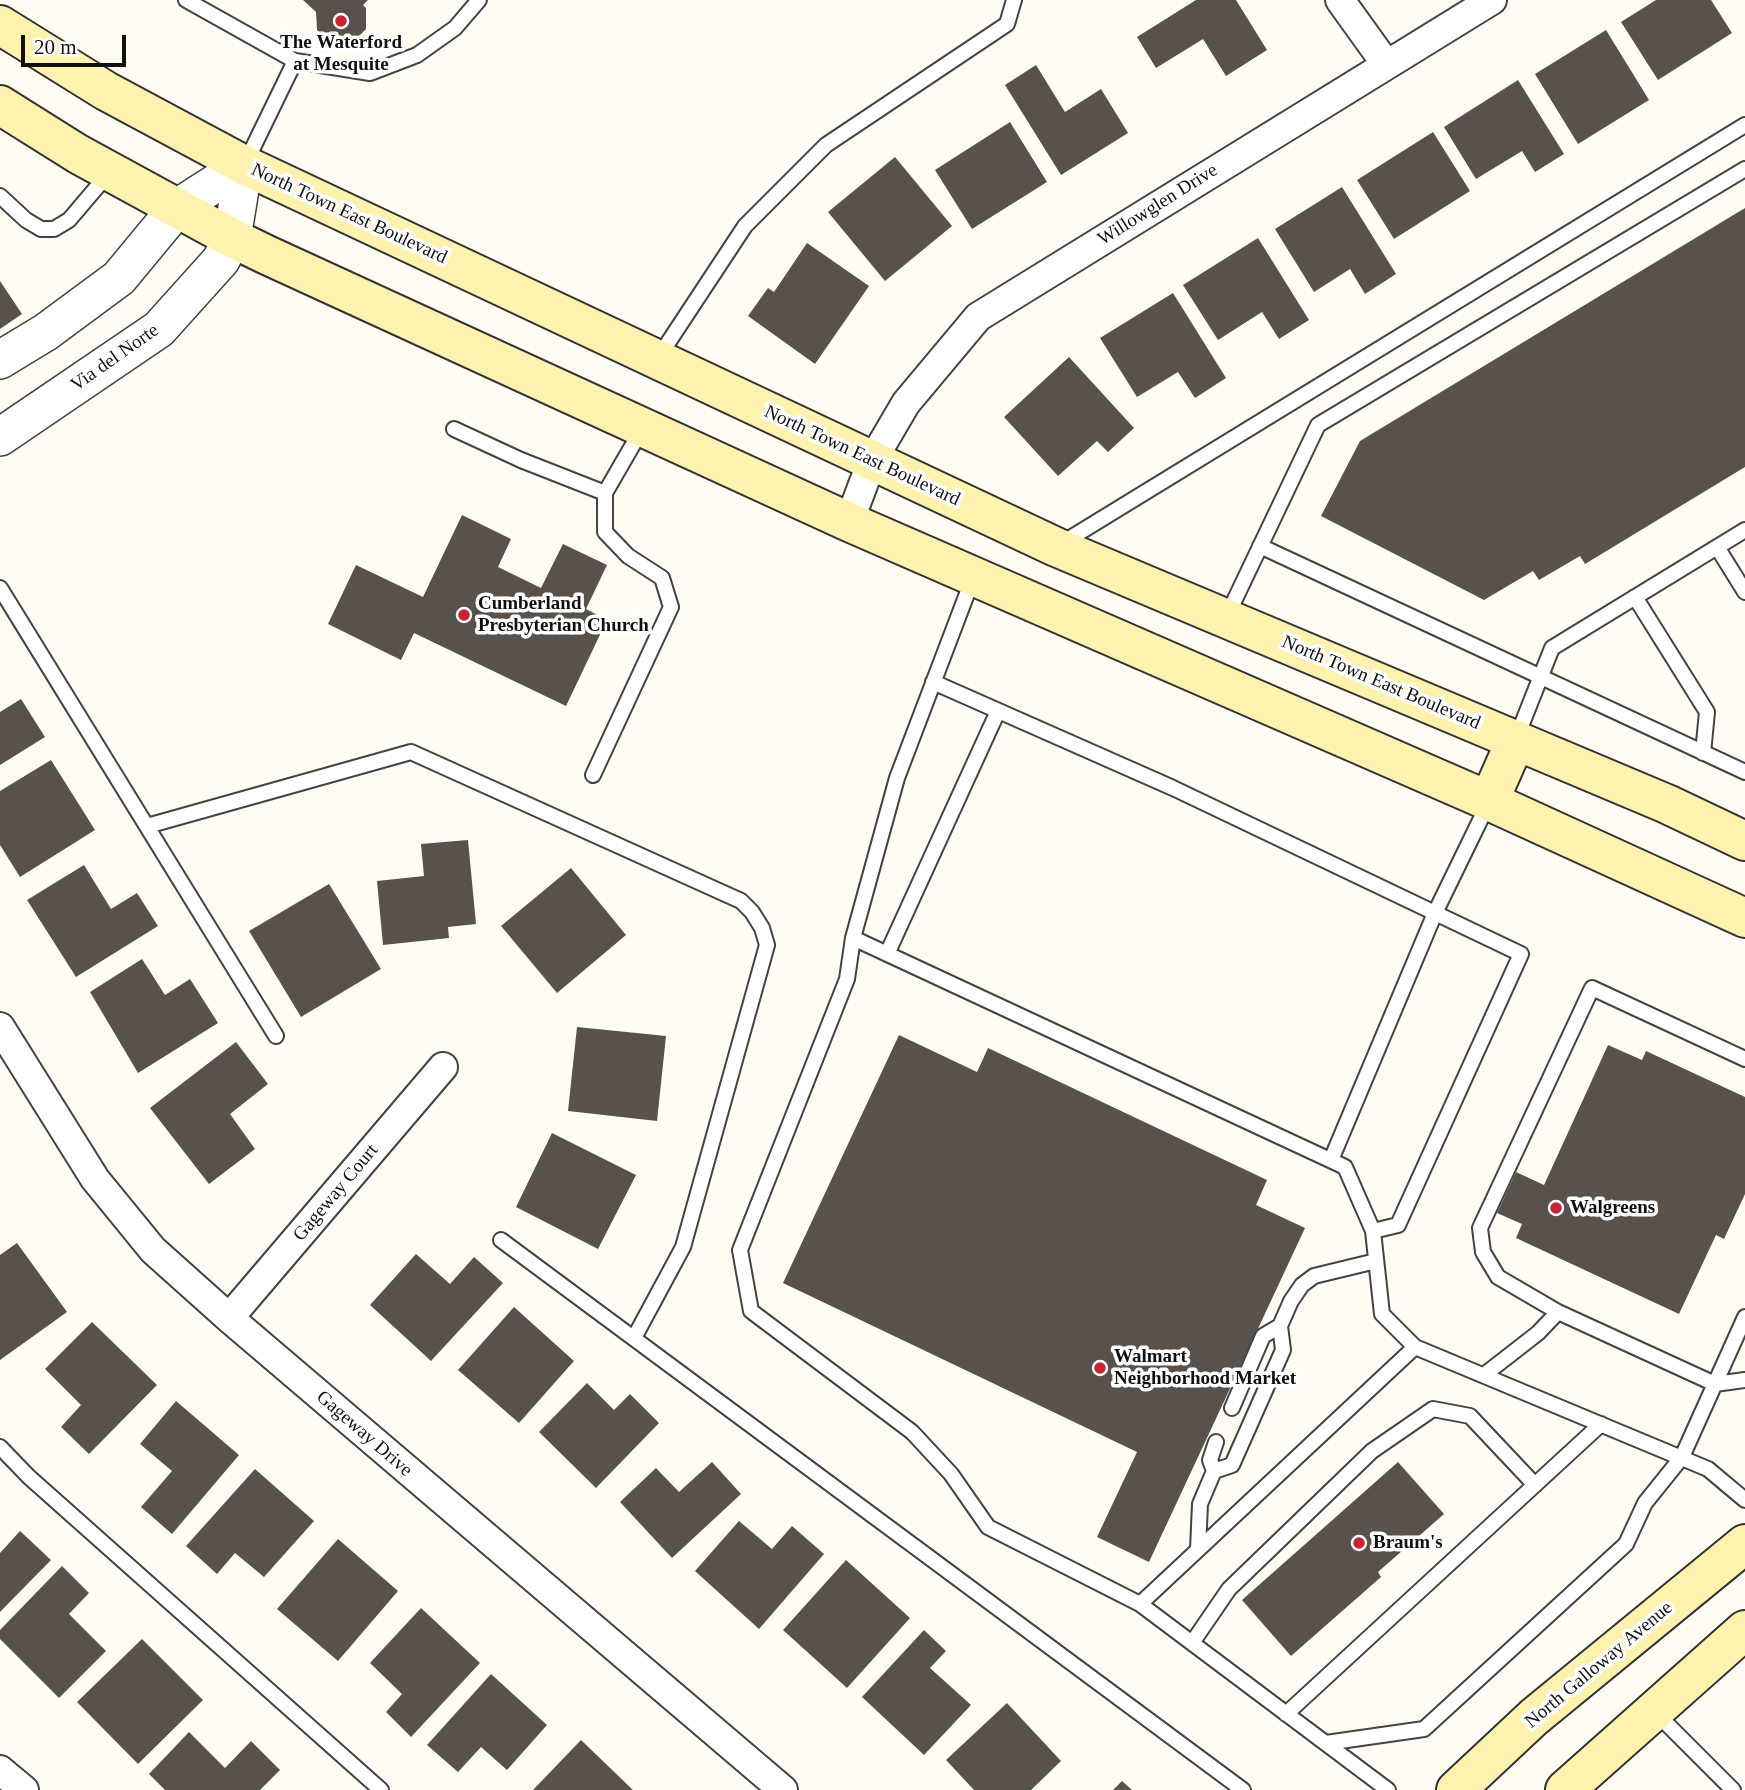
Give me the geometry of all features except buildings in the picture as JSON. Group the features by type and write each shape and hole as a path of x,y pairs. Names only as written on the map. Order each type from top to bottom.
{"main road":[{"name":"North Town East Boulevard","path":"0,25 106,91 244,165 872,461 1056,547 1667,804 1745,841"},
{"path":"0,105 78,154 232,238 849,522 1489,801 1745,918"},
{"path":"1489,801 1516,740"},
{"name":"North Galloway Avenue","path":"1456,1790 1534,1717 1745,1544"},
{"path":"1564,1790 1745,1630"}],"street":[{"path":"1340,0 1386,64"},
{"name":"Willowglen Drive","path":"849,522 872,461 906,403 978,317 1492,0"},
{"path":"0,360 46,332 119,278 177,208 244,165"},
{"name":"Via del Norte","path":"0,437 159,329 221,260 232,238 244,165"},
{"name":"Gageway Drive","path":"0,1027 95,1179 153,1250 229,1318 783,1790"},
{"name":"Gageway Court","path":"229,1318 443,1067"},
{"path":"0,1770 24,1790"}],"lane":[{"path":"186,0 295,61 370,73 417,55 455,28 479,0"},
{"path":"657,359 745,226 826,145 1007,24 1014,0"},
{"path":"244,165 295,61"},
{"path":"1056,547 1745,125"},
{"path":"1226,618 1318,425 1745,169"},
{"path":"0,195 26,220 41,229 54,229 69,220 110,172"},
{"path":"593,775 671,607 662,578 628,556 605,533 605,493 643,428"},
{"path":"454,429 521,460 605,493"},
{"path":"1516,740 1552,648 1745,530"},
{"path":"1260,546 1745,772"},
{"path":"1717,547 1745,592"},
{"path":"973,577 897,778 853,938 847,979 740,1250 751,1311 912,1432 951,1474 988,1527 1140,1604 1388,1790"},
{"path":"0,588 276,1036"},
{"path":"1635,597 1707,712 1703,752"},
{"path":"933,682 1173,788 1521,954 1398,1225 1373,1231"},
{"path":"887,954 998,710"},
{"path":"147,826 411,752 741,901 752,912 762,928 767,945 682,1247 634,1338"},
{"path":"1331,1160 1435,913 1489,801"},
{"path":"853,938 1345,1167 1373,1231 1382,1314 1415,1347 1708,1469 1745,1500"},
{"path":"1745,1059 1592,988 1480,1228 1483,1252 1498,1277 1558,1312 1715,1384 1745,1380"},
{"path":"501,1240 1243,1790"},
{"path":"1214,1471 1232,1465 1283,1350 1280,1326 1291,1301 1302,1285 1314,1276 1376,1261"},
{"path":"1484,1375 1538,1333 1558,1312"},
{"path":"1326,1744 1424,1730 1626,1544 1645,1503 1682,1457 1745,1318"},
{"path":"1232,1408 1263,1336 1280,1326"},
{"path":"1140,1604 1415,1347"},
{"path":"1192,1643 1229,1589 1372,1451 1433,1409 1470,1416 1535,1485"},
{"path":"1286,1714 1601,1424"},
{"path":"1198,1549 1200,1504 1214,1471 1210,1460 1216,1442"},
{"path":"0,1447 29,1477 381,1790"},
{"path":"1654,1711 1733,1790"}],"place":[{"name":"The Waterford at Mesquite","path":"341,21"},
{"name":"Cumberland Presbyterian Church","path":"464,615"},
{"name":"Walgreens","path":"1556,1208"},
{"name":"Walmart Neighborhood Market","path":"1100,1368"},
{"name":"Braum's","path":"1359,1543"}]}
